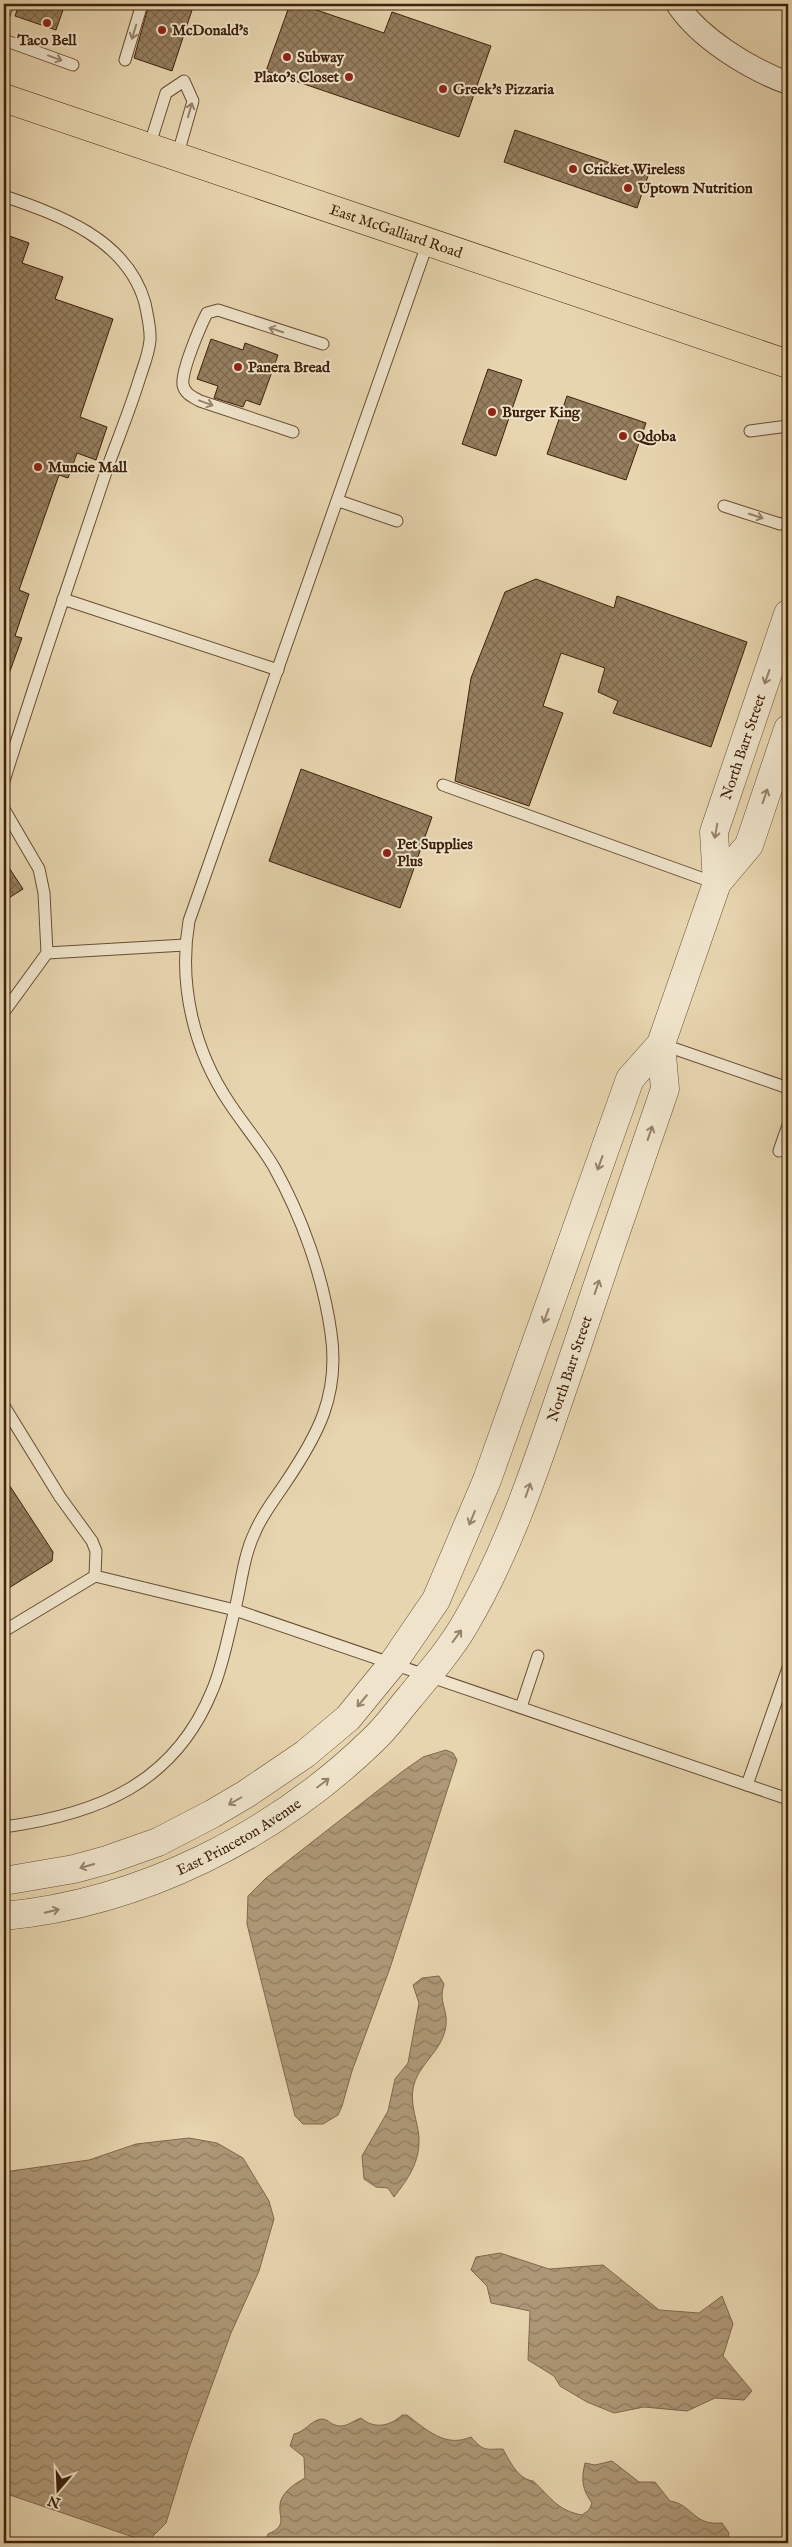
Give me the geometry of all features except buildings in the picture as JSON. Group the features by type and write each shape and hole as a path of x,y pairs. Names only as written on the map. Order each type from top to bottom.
{"main road":[{"name":"East McGalliard Road","path":"4,98 788,364"}],"street":[{"path":"677,4 716,43 750,65 788,83"},
{"name":"North Barr Street","path":"717,883 714,832 788,614"},
{"name":"North Barr Street","path":"428,1675 464,1626 490,1579 525,1497 665,1089 662,1044 717,883 749,846 788,729"},
{"name":"North Barr Street","path":"393,1663 436,1600 452,1568 487,1480 630,1079 662,1044"},
{"name":"East Princeton Avenue","path":"4,1881 74,1869 107,1860 158,1842 212,1814 246,1794 305,1754 348,1718 393,1663"},
{"name":"East Princeton Avenue","path":"4,1916 45,1913 119,1893 179,1870 247,1838 326,1781 374,1739 428,1675"}],"lane":[{"path":"4,15 8,4"},
{"path":"125,60 142,4"},
{"path":"4,40 73,65"},
{"path":"149,148 166,93 184,81 193,101 177,157"},
{"path":"4,196 60,215 82,227 108,246 132,275 141,294 150,339 128,417 113,451 4,781"},
{"path":"4,1827 70,1813 117,1797 138,1785 176,1752 190,1733 213,1690 235,1610 242,1571 255,1532 308,1448 327,1407 332,1385 333,1355 325,1304 313,1258 295,1210 273,1166 229,1102 204,1057 196,1032 187,986 185,945 189,921 428,242"},
{"path":"293,432 200,401 187,394 183,385 189,356 207,313 218,310 322,344"},
{"path":"750,430 788,426"},
{"path":"338,501 397,521"},
{"path":"724,506 780,524 788,522"},
{"path":"63,599 278,670"},
{"path":"443,785 717,883"},
{"path":"4,808 39,870 44,893 47,954 4,1012"},
{"path":"47,954 185,945"},
{"path":"662,1044 788,1088"},
{"path":"779,1151 788,1126"},
{"path":"4,1406 60,1497 92,1541 96,1551 95,1576"},
{"path":"4,1631 95,1576 235,1610 788,1798"},
{"path":"521,1707 538,1656"},
{"path":"747,1784 788,1668"}],"water":[{"path":"446,1750 453,1753 457,1760 390,1968 352,2071 342,2106 338,2115 323,2124 303,2124 295,2116 247,1924 248,1896 266,1878 403,1771 423,1757"},
{"path":"439,1976 444,1984 442,1996 446,2014 446,2025 440,2043 415,2080 412,2095 419,2147 412,2170 394,2197 388,2188 376,2187 364,2179 362,2156 388,2111 395,2079 408,2063 419,2003 413,1985 422,1978"},
{"path":"189,2138 217,2143 243,2158 269,2201 274,2219 259,2271 231,2333 189,2448 166,2523 150,2539 139,2539 4,2493 4,2172 89,2160 136,2144"},
{"path":"500,2253 549,2269 603,2265 659,2310 699,2313 722,2296 733,2324 723,2356 752,2391 744,2400 715,2398 687,2411 644,2407 614,2413 587,2402 560,2386 554,2376 528,2360 530,2311 491,2303 487,2286 471,2270 476,2257"},
{"path":"402,2415 407,2415 429,2431 445,2439 462,2440 471,2437 485,2449 503,2449 515,2469 523,2477 533,2481 566,2510 582,2515 589,2510 592,2503 583,2484 585,2463 595,2465 612,2461 639,2482 655,2482 670,2501 683,2506 699,2518 712,2523 722,2523 729,2533 727,2543 265,2543 268,2534 279,2527 281,2520 280,2506 283,2496 291,2487 305,2478 304,2457 290,2446 294,2434 321,2419 339,2426 361,2418 371,2424 382,2425 392,2422"}],"place":[{"name":"Taco Bell","path":"47,23"},
{"name":"McDonald's","path":"162,30"},
{"name":"Subway","path":"287,57"},
{"name":"Plato's Closet","path":"349,77"},
{"name":"Greek's Pizzaria","path":"443,89"},
{"name":"Cricket Wireless","path":"573,169"},
{"name":"Uptown Nutrition","path":"628,188"},
{"name":"Panera Bread","path":"238,367"},
{"name":"Burger King","path":"492,412"},
{"name":"Qdoba","path":"623,436"},
{"name":"Muncie Mall","path":"38,467"},
{"name":"Pet Supplies Plus","path":"387,853"}]}
